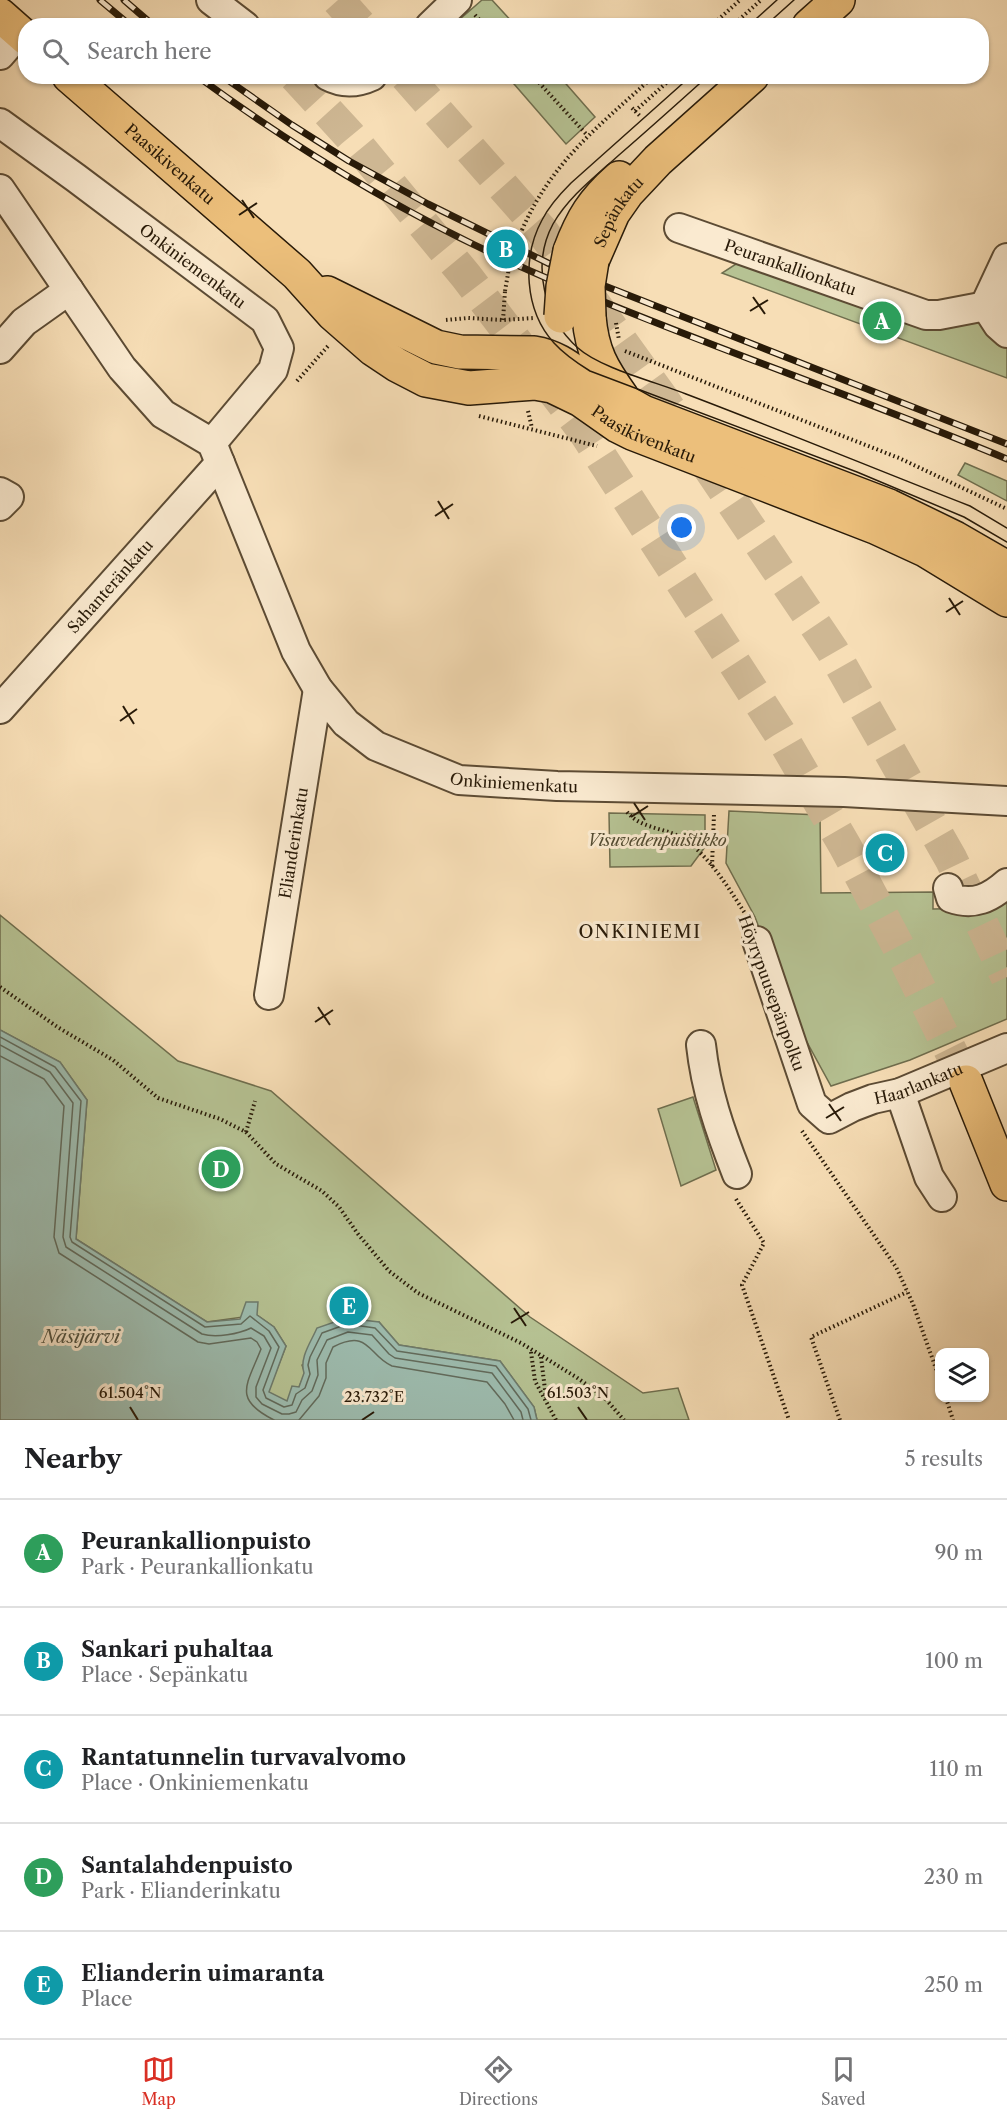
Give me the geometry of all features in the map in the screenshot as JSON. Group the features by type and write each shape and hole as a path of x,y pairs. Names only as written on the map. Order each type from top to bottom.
{"main road":[{"path":"818,18 838,0"},
{"name":"Paasikivenkatu","path":"78,84 297,274 333,314 373,349 409,372 426,380 469,388 532,381 564,390 616,410 658,418 897,510 955,538 1007,568"},
{"name":"Sepänkatu","path":"616,410 598,362 563,287 581,256 587,211 620,176 658,160 743,84"},
{"name":"Sepänkatu","path":"582,326 571,369 580,385 616,410"},
{"name":"Sepänkatu","path":"532,381 557,332 582,326"},
{"name":"Paasikivenkatu","path":"532,381 552,357 571,369"},
{"name":"Paasikivenkatu","path":"616,410 632,434 875,527 925,550 1007,600"},
{"path":"966,1082 1007,1184"}],"street":[{"path":"211,0 235,18"},
{"path":"438,18 457,0"},
{"name":"Onkiniemenkatu","path":"0,123 265,320 279,348 273,370 216,453 296,651 318,689 346,723 376,746 459,780 621,788 844,792 1007,801"},
{"path":"0,189 122,368 163,414 216,453"},
{"name":"Peurankallionkatu","path":"679,228 926,315 939,315 996,304"},
{"path":"1007,258 996,304 998,325 1007,333"},
{"path":"0,349 24,322 72,294"},
{"name":"Sahanteränkatu","path":"0,709 216,453"},
{"path":"0,492 9,497 0,506"},
{"name":"Elianderinkatu","path":"269,995 318,689"},
{"path":"948,888 951,898 977,900 987,898 1007,883"},
{"name":"Höyrypuusepänpolku","path":"756,941 812,1104 829,1119"},
{"path":"701,1045 704,1078 725,1144 734,1182"},
{"name":"Haarlankatu","path":"829,1119 873,1099 900,1094 1007,1048"},
{"path":"900,1094 929,1177 942,1197"}],"path":[{"path":"720,18 740,0"},
{"path":"741,18 760,0"},
{"path":"540,84 588,135"},
{"path":"645,84 588,135 555,172 535,203 522,230 509,268 503,320 582,326 620,346 626,352 899,458 1007,509"},
{"path":"640,116 634,110 665,84"},
{"path":"292,387 330,343"},
{"path":"532,381 532,428 562,436"},
{"name":"Höyrypuusepänpolku","path":"621,788 622,806 631,817 647,826 666,831 688,841 712,867 749,919 756,941"},
{"path":"712,867 715,810"},
{"path":"0,987 59,1028 113,1060 158,1098 220,1119 246,1132 276,1164 322,1191 339,1207 389,1271 418,1293 520,1343 576,1377 603,1396 624,1420"},
{"path":"246,1132 255,1101"},
{"path":"802,1131 896,1267 935,1369"},
{"path":"734,1182 764,1243 742,1285 789,1420"},
{"path":"840,1420 811,1337 907,1292"},
{"path":"531,1351 536,1382 556,1420"},
{"path":"541,1357 546,1400"},
{"path":"947,1402 953,1420"}],"green space":[{"path":"482,0 492,0 509,18 461,18"},
{"path":"514,84 566,84 595,117 566,144"},
{"path":"741,263 926,326 1007,316 1007,378 722,273"},
{"path":"965,463 1007,481 1007,501 958,475"},
{"path":"729,811 820,815 821,893 933,892 933,909 986,908 1007,891 1007,1019 910,1060 831,1086 791,1013 755,917 726,863"},
{"name":"Visuvedenpuistikko","path":"609,813 705,815 705,847 691,866 610,867"},
{"path":"0,915 178,1061 271,1091 530,1317 643,1393 678,1388 689,1420 537,1420 534,1407 500,1361 399,1345 379,1322 302,1365 305,1373 299,1387 287,1402 268,1392 286,1346 274,1327 257,1315 207,1322 76,1239 87,1100 60,1062 0,1030"},
{"path":"693,1097 716,1170 681,1186 658,1109"}],"water":[{"name":"Näsijärvi","path":"0,1030 60,1062 87,1100 76,1239 207,1322 240,1319 246,1302 258,1302 257,1315 274,1327 286,1346 269,1392 287,1401 292,1386 299,1387 304,1373 304,1356 317,1328 346,1318 379,1322 399,1345 500,1361 534,1407 537,1420 0,1420"}],"tunnel":[{"path":"338,0 354,18"},
{"path":"302,84 350,136 466,276 584,431 779,732 845,846 906,961 966,1082"},
{"path":"413,84 542,231 662,398 832,650 951,859 1007,977"}],"tram line":[{"path":"757,18 777,0"},
{"path":"774,18 794,0"},
{"path":"682,84 571,183 545,215 531,250 529,266 532,299 544,330 562,351 590,371 857,472 964,517 1007,542"},
{"path":"699,84 583,187 553,224 546,240 542,273 549,306 566,336 578,348 600,362 970,506 1007,528"}],"railway":[{"path":"100,0 121,18"},
{"path":"124,0 145,18"},
{"path":"208,84 324,162 413,213 504,259 664,326 1007,459"},
{"path":"233,84 349,161 428,204 554,266 1007,444"}],"place":[{"name":"Sankari puhaltaa","path":"506,249"},
{"name":"Peurankallionpuisto","path":"882,321"},
{"name":"Rantatunnelin turvavalvomo","path":"885,853"},
{"name":"Santalahdenpuisto","path":"221,1169"},
{"name":"Elianderin uimaranta","path":"349,1306"}],"district":[{"name":"ONKINIEMI","path":"640,932"}]}
